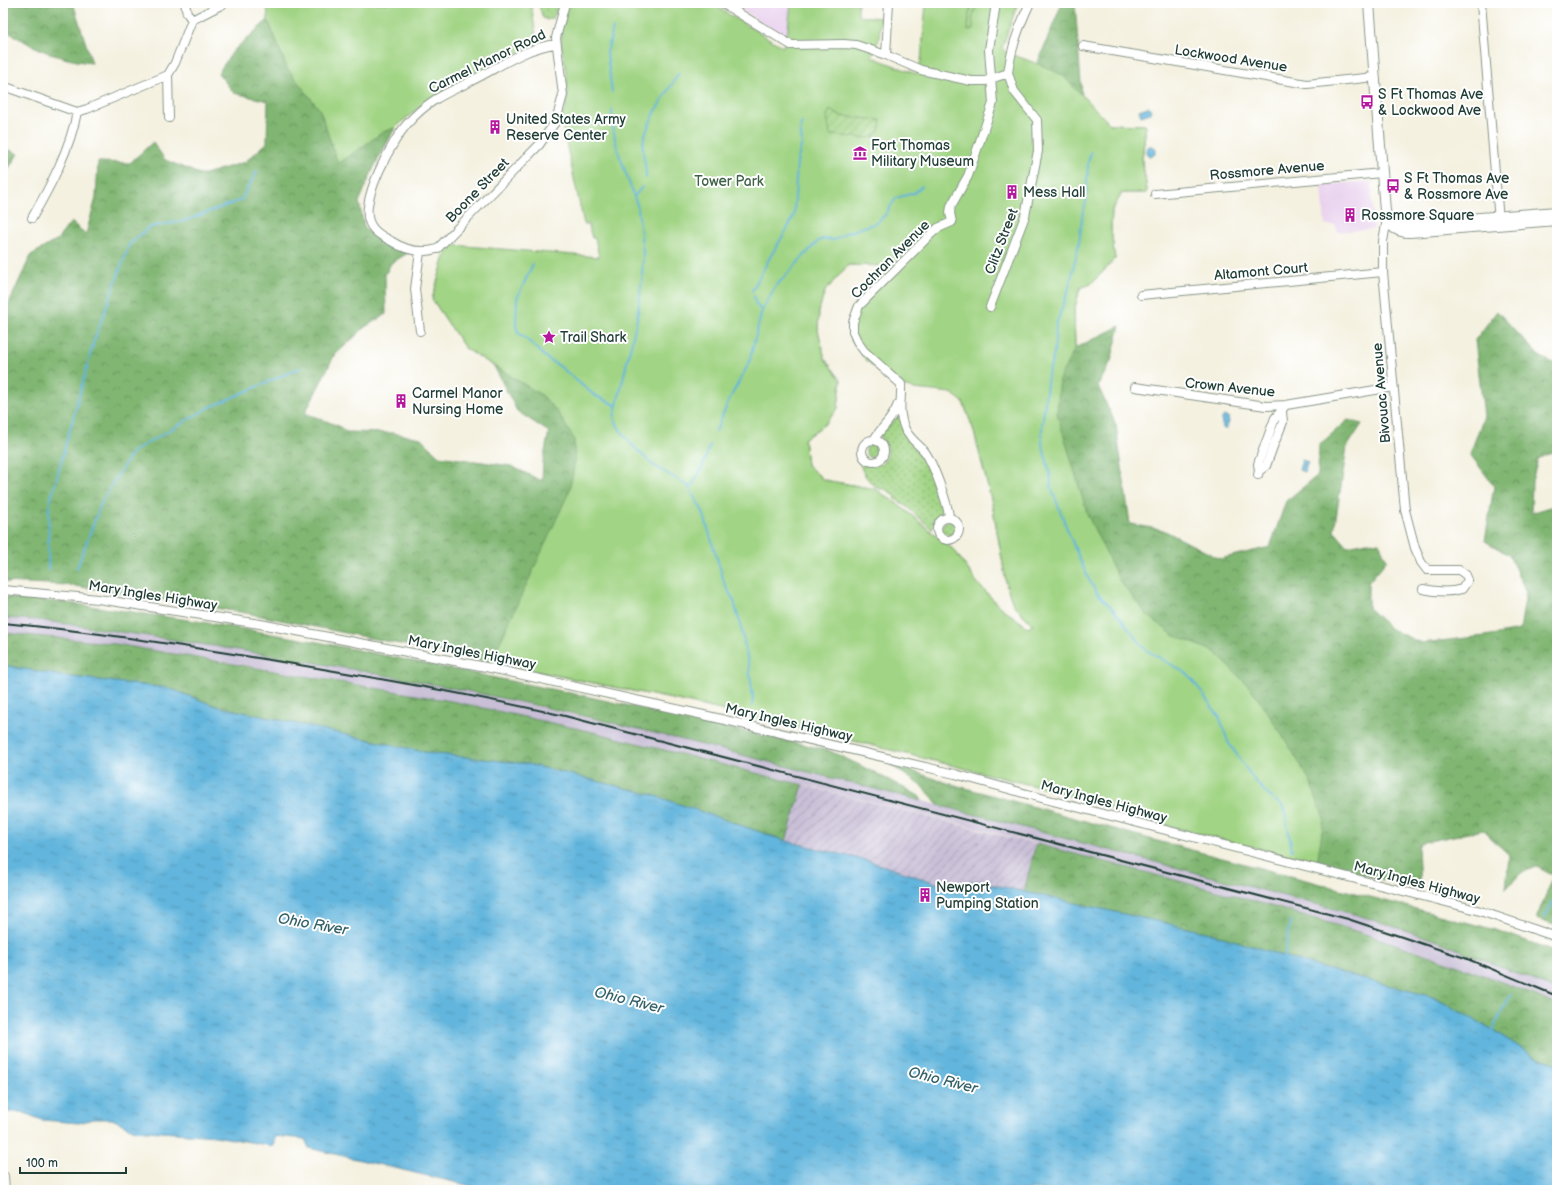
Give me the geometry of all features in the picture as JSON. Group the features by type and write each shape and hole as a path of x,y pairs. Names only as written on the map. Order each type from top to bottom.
{"main road":[{"path":"1369,3 1385,211 1391,226 1402,232 1499,221 1557,212"},
{"path":"1499,221 1557,220"}],"street":[{"path":"186,3 187,13 192,20"},
{"path":"169,118 168,75 175,64 185,32 192,20 225,3"},
{"name":"Carmel Manor Road","path":"420,252 400,246 384,238 373,229 367,216 369,196 401,130 433,101 523,54 543,45 556,44 557,29 565,3"},
{"path":"722,3 791,45 847,44 886,55 921,70 980,82 1008,74 1020,24 1030,3"},
{"path":"886,55 889,3"},
{"path":"991,78 989,50 996,3"},
{"path":"1481,3 1499,221"},
{"name":"Boone Street","path":"420,252 436,249 443,243 539,145 552,128 560,112 563,95 561,71 556,44"},
{"name":"Lockwood Avenue","path":"1083,46 1307,84 1375,78"},
{"name":"Clitz Street","path":"990,307 1025,216 1038,151 1037,120 1014,91 1008,74"},
{"path":"3,86 77,112 168,75"},
{"name":"Cochran Avenue","path":"899,402 901,384 864,351 853,332 853,322 859,306 870,294 930,235 938,228 952,222 950,213 951,206 968,176 993,103 991,78"},
{"path":"32,218 56,172 77,112"},
{"name":"Rossmore Avenue","path":"1155,194 1382,173"},
{"name":"Bivouac Avenue","path":"1387,219 1383,241 1384,272 1393,387 1406,514 1421,562 1427,570 1431,572 1459,570 1466,575 1468,580 1462,589 1453,591 1437,592 1424,589"},
{"path":"420,252 415,289 420,331"},
{"name":"Altamont Court","path":"1141,295 1384,272"},
{"name":"Crown Avenue","path":"1135,387 1284,409 1393,387"},
{"path":"876,441 875,438 893,418 899,402"},
{"path":"899,402 905,429 924,452 932,465 948,509 949,518"},
{"path":"1258,473 1258,464 1275,418 1284,409"},
{"name":"Mary Ingles Highway","path":"3,590 98,599 260,624 472,665 708,716 955,774 1151,827 1477,910 1557,936"},
{"path":"4,1176 5,1190"}],"shaded area":[{"path":"731,3 791,3 787,36 769,27"},
{"path":"1371,181 1374,229 1337,232 1336,225 1325,225 1322,185"},
{"path":"3,618 39,620 282,656 468,691 663,735 1029,828 1361,916 1435,940 1555,989 1557,990 1557,1005 1529,992 1414,950 1280,908 1000,834 593,732 451,701 279,671 109,643 3,633"},
{"path":"803,785 1036,844 1024,892 976,881 938,919 893,870 869,861 786,841"}],"green space":[{"path":"3,3 73,3 92,63 56,56 3,29"},
{"path":"267,3 531,3 537,43 424,103 395,128 383,132 338,164 320,110 287,68 268,20"},
{"path":"538,3 561,3 553,18 547,20 543,18"},
{"name":"Tower Park","path":"569,3 710,3 783,47 787,36 791,3 858,3 858,16 881,18 879,39 872,57 916,74 921,61 926,3 1018,3 1002,48 1006,52 1046,67 1062,75 1110,124 1146,125 1142,159 1147,190 1146,193 1122,193 1112,210 1111,229 1115,259 1091,284 1080,288 1074,311 1075,348 1060,377 1057,413 1088,516 1119,580 1146,614 1173,635 1215,652 1253,691 1310,781 1324,819 1317,863 1168,826 1051,790 867,744 682,701 491,662 569,492 575,462 574,439 558,413 543,396 465,348 432,299 446,253 453,245 599,257 595,238 592,238 588,224 584,224 561,120 567,100 567,86 561,46 561,35","holes":["848,265 891,266 852,307 848,328 851,340 865,359 893,384 914,389 951,393 963,402 973,428 992,503 1007,587 1013,604 1033,625 1028,628 1000,607 978,584 955,551 899,505 875,489 824,480 807,465 804,439 825,424 838,408 841,380 825,359 818,330 819,310 825,291"]},
{"path":"974,3 980,3 973,16 973,30 968,31 969,13"},
{"path":"1062,3 1075,3 1082,97 1110,124 1146,125 1142,159 1147,190 1146,193 1122,193 1112,210 1111,229 1115,259 1091,284 1080,288 1074,311 1075,348 1120,326 1111,361 1098,386 1116,425 1130,524 1163,530 1220,559 1270,547 1286,501 1318,475 1319,445 1348,420 1362,424 1347,447 1334,531 1347,546 1367,542 1379,543 1387,560 1368,583 1368,608 1391,629 1421,643 1485,636 1520,630 1526,592 1509,555 1485,541 1494,486 1470,454 1484,416 1475,340 1497,311 1539,356 1557,365 1557,450 1538,459 1532,481 1531,513 1557,505 1557,926 1536,919 1554,875 1537,866 1520,874 1506,889 1509,855 1483,830 1424,842 1418,846 1420,889 1168,826 1051,790 867,744 682,701 246,613 69,585 3,582 3,316 31,255 57,240 71,222 86,234 96,198 98,162 130,163 153,142 165,160 202,175 245,162 267,143 268,101 234,93 218,73 234,50 268,20 287,68 320,110 338,163 383,132 395,128 374,167 359,202 364,227 381,243 408,253 391,263 385,275 386,314 365,327 334,356 305,413 339,426 346,432 392,433 421,438 439,456 511,466 542,481 543,461 549,432 517,411 494,366 465,348 432,299 446,253 570,286 607,254 892,265 848,265 825,291 819,310 818,330 825,359 841,380 838,408 825,424 804,439 807,465 824,480 875,489 899,505 955,551 978,584 1000,607 1029,628 1033,625 1013,604 1007,587 992,503 973,428 963,402 1029,84"},
{"path":"830,110 841,116 881,120 880,130 874,137 866,138 830,135 827,116"},
{"path":"3,147 18,154 3,177"},
{"path":"898,416 923,457 943,505 942,511 932,529 905,505 895,499 896,496 883,488 881,490 872,483 865,476 861,466 859,455 863,460 873,465 882,463 885,459 887,447 881,439 881,434"},
{"path":"873,444 878,446 880,451 878,456 873,458 868,456 866,451 868,446"},
{"path":"949,521 954,523 956,528 954,533 949,535 944,533 942,528 944,523"},
{"path":"3,597 68,603 196,621 313,641 585,696 828,750 919,796 922,801 635,728 477,693 353,669 165,638 39,620 3,618"},
{"path":"3,633 109,643 451,701 593,732 803,785 786,841 653,795 528,764 429,753 216,706 168,688 63,676 3,665"},
{"path":"887,762 944,782 1161,842 1496,930 1557,952 1557,990 1435,940 1361,916 938,805 928,792 921,786"},
{"path":"1036,844 1296,913 1399,945 1531,994 1557,1005 1557,1064 1532,1055 1488,1027 1433,997 1322,968 1210,933 1024,892"}],"water":[{"path":"1148,107 1151,109 1150,113 1141,116 1139,110"},
{"path":"1151,146 1156,151 1151,156 1146,151"},
{"path":"1224,416 1228,417 1229,422 1226,430 1223,428 1221,420"},
{"path":"1302,460 1308,462 1304,472 1299,470"},
{"name":"Ohio River","path":"3,665 63,676 168,688 216,706 429,753 528,764 653,795 786,841 869,861 942,885 976,881 1210,933 1322,968 1433,997 1488,1027 1532,1055 1557,1064 1557,1190 488,1190 309,1148 305,1139 275,1136 273,1146 215,1136 135,1130 112,1119 93,1119 79,1123 42,1120 22,1112 3,1112"}],"waterway":[{"path":"612,92 607,53 613,28"},
{"path":"646,178 643,153 644,138 664,96 679,73"},
{"path":"612,110 613,128 617,148 638,208 643,253 642,279 637,319 614,418 619,428 632,445 653,465 688,486 703,512 725,585 734,601 742,632 749,667 753,697 752,707"},
{"path":"752,291 794,215 797,162 802,143 800,127 802,123"},
{"path":"1091,152 1088,163 1086,202 1082,217 1079,243 1069,288 1056,325 1054,354 1048,375 1042,428 1042,443 1050,473 1051,487 1071,539 1089,580 1097,593 1114,610 1146,650 1186,673 1195,683 1220,718 1228,742 1255,781 1268,795 1284,807 1292,850"},
{"path":"48,570 49,506 94,341 129,245 149,227 184,221 241,200 257,171"},
{"path":"716,431 729,400 749,363 762,310 776,286 818,241 823,239 834,240 846,233 876,223 885,215 896,198 914,193 922,186"},
{"path":"634,197 642,187"},
{"path":"533,264 517,298 516,325 518,333 547,359 558,365 594,395 615,405"},
{"path":"754,296 756,305 762,310"},
{"path":"77,568 102,501 132,452 208,408 300,368"},
{"path":"690,489 702,468 710,445"},
{"path":"1544,918 1557,895"},
{"path":"1284,959 1290,921"},
{"path":"1492,1031 1511,994"}],"railway":[{"path":"3,623 101,634 264,659 452,692 565,716 1348,919 1465,958 1557,996"}],"place":[{"name":"S Ft Thomas Ave & Lockwood Ave","path":"1367,102"},
{"name":"United States Army Reserve Center","path":"495,127"},
{"name":"Fort Thomas Military Museum","path":"860,153"},
{"name":"S Ft Thomas Ave & Rossmore Ave","path":"1393,186"},
{"name":"Mess Hall","path":"1012,192"},
{"name":"Rossmore Square","path":"1350,215"},
{"name":"Trail Shark","path":"549,337"},
{"name":"Carmel Manor Nursing Home","path":"401,401"},
{"name":"Newport Pumping Station","path":"925,895"}]}
